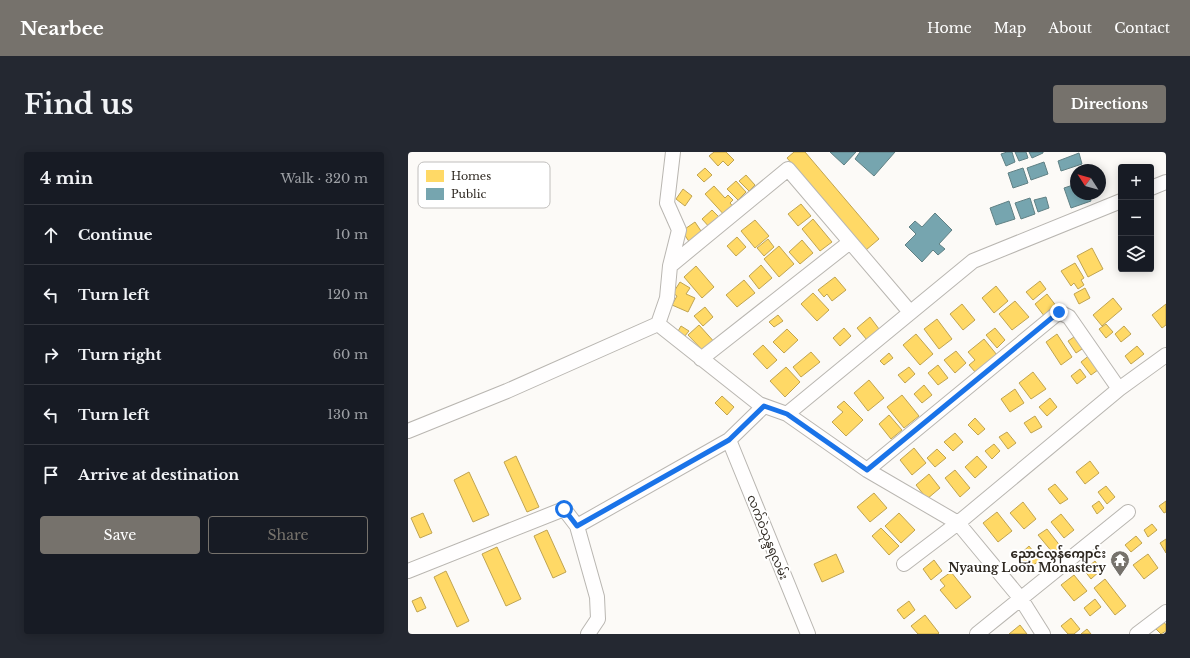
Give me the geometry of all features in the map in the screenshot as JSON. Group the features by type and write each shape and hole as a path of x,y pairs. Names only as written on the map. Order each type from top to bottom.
{"street":[{"path":"408,431 507,392 658,324 667,298 670,266 679,230 667,203 673,152"},
{"path":"670,266 788,169 910,312"},
{"path":"1154,187 1166,182"},
{"path":"787,414 973,261 1118,202"},
{"path":"701,359 850,242"},
{"path":"867,470 1059,312 1069,317 1119,389"},
{"path":"658,324 759,404 787,414 867,470 958,523 1021,599 1043,634"},
{"path":"904,564 958,523 1119,389 1166,355"},
{"path":"577,526 729,440 764,406"},
{"name":"လက်ဝဲသုန္ဒရလမ်း","path":"729,440 808,634"},
{"path":"408,571 564,509 577,526 597,597 598,619 588,634"},
{"path":"977,634 1128,512"},
{"path":"1137,634 1166,612"}],"building: Homes":[{"path":"714,152 726,152 734,160 728,166 723,161 718,166 709,156"},
{"path":"794,152 805,152 879,239 866,250 787,158"},
{"path":"705,168 712,175 704,182 697,175"},
{"path":"746,175 755,185 749,191 739,181"},
{"path":"736,181 746,192 738,200 727,189"},
{"path":"714,186 725,198 728,195 733,200 730,203 736,210 727,218 705,194"},
{"path":"683,189 692,196 685,206 676,199"},
{"path":"801,204 811,216 798,226 788,214"},
{"path":"712,210 721,219 711,229 702,219"},
{"path":"813,219 832,242 820,251 802,229"},
{"path":"755,220 769,236 755,248 741,231"},
{"path":"695,222 703,234 690,243 682,231"},
{"path":"737,237 746,247 736,256 727,246"},
{"path":"768,239 774,247 764,256 757,248"},
{"path":"802,240 813,253 800,264 789,252"},
{"path":"779,246 794,264 779,277 764,259"},
{"path":"1092,248 1103,269 1088,277 1077,256"},
{"path":"1075,263 1084,278 1081,280 1084,285 1078,289 1074,283 1071,286 1061,271"},
{"path":"761,265 772,278 759,289 749,276"},
{"path":"696,266 714,287 702,298 684,277"},
{"path":"835,277 846,290 832,301 827,294 824,297 818,290"},
{"path":"744,280 755,293 737,307 726,295"},
{"path":"1040,281 1046,289 1033,300 1026,292"},
{"path":"680,282 690,288 686,294 695,298 688,312 672,305 677,296 673,293"},
{"path":"996,286 1008,301 994,313 982,298"},
{"path":"1085,288 1090,298 1079,304 1074,294"},
{"path":"813,293 829,310 817,321 801,304"},
{"path":"1047,294 1057,307 1045,317 1035,304"},
{"path":"1113,298 1122,309 1102,326 1093,315"},
{"path":"1015,301 1029,317 1012,330 999,314"},
{"path":"962,304 975,320 963,330 950,314"},
{"path":"1166,304 1166,325 1162,328 1152,315"},
{"path":"705,307 713,317 703,326 694,316"},
{"path":"778,315 783,321 774,327 769,322"},
{"path":"870,317 879,329 867,340 857,328"},
{"path":"937,319 952,339 939,349 924,329"},
{"path":"1106,324 1113,332 1106,338 1099,329"},
{"path":"699,325 717,345 707,355 688,335"},
{"path":"681,326 689,331 684,337 677,333"},
{"path":"1124,326 1131,334 1121,342 1115,334"},
{"path":"844,328 851,336 840,346 833,338"},
{"path":"995,328 1005,340 997,348 986,335"},
{"path":"787,329 798,340 784,353 773,342"},
{"path":"916,334 933,354 920,365 903,345"},
{"path":"1057,334 1072,357 1061,365 1046,342"},
{"path":"1077,335 1085,347 1076,353 1068,341"},
{"path":"984,339 997,355 976,373 969,365 975,360 968,352"},
{"path":"763,345 777,360 767,369 753,354"},
{"path":"1137,346 1144,354 1131,364 1125,356"},
{"path":"956,351 966,363 955,373 944,360"},
{"path":"811,352 820,362 801,377 793,367"},
{"path":"889,353 893,358 884,365 880,361"},
{"path":"1091,354 1102,367 1091,375 1081,362"},
{"path":"938,365 948,378 938,385 928,373"},
{"path":"786,367 800,382 785,397 770,381"},
{"path":"909,367 915,374 905,383 898,375"},
{"path":"1080,369 1086,377 1077,384 1071,376"},
{"path":"1033,372 1046,389 1031,399 1019,383"},
{"path":"869,380 884,398 868,411 854,393"},
{"path":"924,385 932,395 922,403 914,394"},
{"path":"1015,389 1024,403 1010,412 1001,399"},
{"path":"902,395 919,416 904,428 887,407"},
{"path":"722,396 734,407 727,415 715,403"},
{"path":"1050,398 1057,407 1047,416 1039,407"},
{"path":"844,401 863,420 846,436 832,422 843,412 837,407"},
{"path":"889,415 902,430 891,439 879,424"},
{"path":"1035,416 1042,427 1031,433 1024,423"},
{"path":"975,418 985,429 978,435 968,425"},
{"path":"1007,432 1016,443 1008,449 999,437"},
{"path":"955,433 963,442 953,451 944,442"},
{"path":"994,444 1000,451 992,459 985,451"},
{"path":"914,448 926,463 912,475 900,460"},
{"path":"937,449 946,458 935,467 927,458"},
{"path":"516,456 539,507 527,512 504,462"},
{"path":"977,456 987,467 975,478 965,467"},
{"path":"1090,461 1099,473 1085,484 1076,472"},
{"path":"955,470 970,488 960,497 945,478"},
{"path":"469,472 489,515 473,522 454,480"},
{"path":"929,474 940,488 927,499 916,485"},
{"path":"1055,484 1068,499 1060,504 1048,489"},
{"path":"1106,486 1115,497 1107,504 1098,492"},
{"path":"874,493 887,508 870,522 857,507"},
{"path":"1099,501 1104,508 1097,514 1092,506"},
{"path":"1166,501 1166,512 1164,513 1159,506"},
{"path":"1023,502 1036,519 1024,529 1010,513"},
{"path":"997,512 1012,531 998,542 983,523"},
{"path":"423,513 432,533 420,538 411,518"},
{"path":"899,513 915,530 901,543 885,526"},
{"path":"1061,514 1074,530 1064,538 1051,522"},
{"path":"1152,524 1157,530 1148,537 1144,530"},
{"path":"881,528 899,546 889,555 872,536"},
{"path":"1047,529 1061,547 1053,553 1038,535"},
{"path":"547,530 566,572 553,578 534,536"},
{"path":"1136,536 1142,543 1131,552 1125,545"},
{"path":"1166,539 1166,553 1160,543"},
{"path":"1029,546 1040,560 1027,570 1017,557"},
{"path":"497,547 521,599 506,606 482,554"},
{"path":"836,554 844,572 822,582 814,564"},
{"path":"1148,554 1158,568 1144,579 1133,565"},
{"path":"934,560 942,571 931,580 923,569"},
{"path":"1095,561 1101,570 1091,579 1084,570"},
{"path":"446,571 469,621 457,627 434,577"},
{"path":"951,572 971,597 956,609 940,590 945,586 940,580"},
{"path":"1074,575 1087,591 1074,601 1061,585"},
{"path":"1105,579 1126,606 1115,615 1094,588"},
{"path":"421,597 426,608 417,612 412,601"},
{"path":"1095,599 1101,607 1090,616 1084,608"},
{"path":"909,601 915,610 904,619 897,610"},
{"path":"925,615 939,633 938,634 918,634 911,626"},
{"path":"1071,618 1080,629 1074,634 1068,634 1061,626"},
{"path":"1164,622 1166,625 1166,631 1161,634 1156,629"},
{"path":"1020,625 1027,634 1009,634"},
{"path":"1087,629 1091,634 1081,634"}],"building: Public":[{"path":"830,152 856,152 844,165"},
{"path":"860,152 895,152 874,176 855,159"},
{"path":"1012,152 1015,162 1006,166 1001,154"},
{"path":"1015,152 1026,152 1028,158 1019,161"},
{"path":"1029,152 1043,152 1043,153 1032,158"},
{"path":"1079,153 1082,164 1070,164 1070,168 1061,171 1058,161"},
{"path":"1044,162 1048,174 1031,180 1027,168"},
{"path":"1023,168 1028,183 1013,188 1008,173"},
{"path":"1070,186 1070,200 1091,201 1071,208 1064,188"},
{"path":"1046,197 1049,208 1038,212 1034,200"},
{"path":"1030,198 1035,214 1021,219 1015,203"},
{"path":"1009,201 1015,219 996,225 990,208"},
{"path":"935,213 952,230 939,244 945,249 938,255 933,250 922,262 905,245 916,234 909,227 915,221 922,227"}],"place":[{"name":"ညောင်လွန်ကျောင်း Nyaung Loon Monastery","path":"1120,577"}],"route":[{"path":"564,509 577,526 729,440 764,406 787,414 867,470 1059,312"}]}
